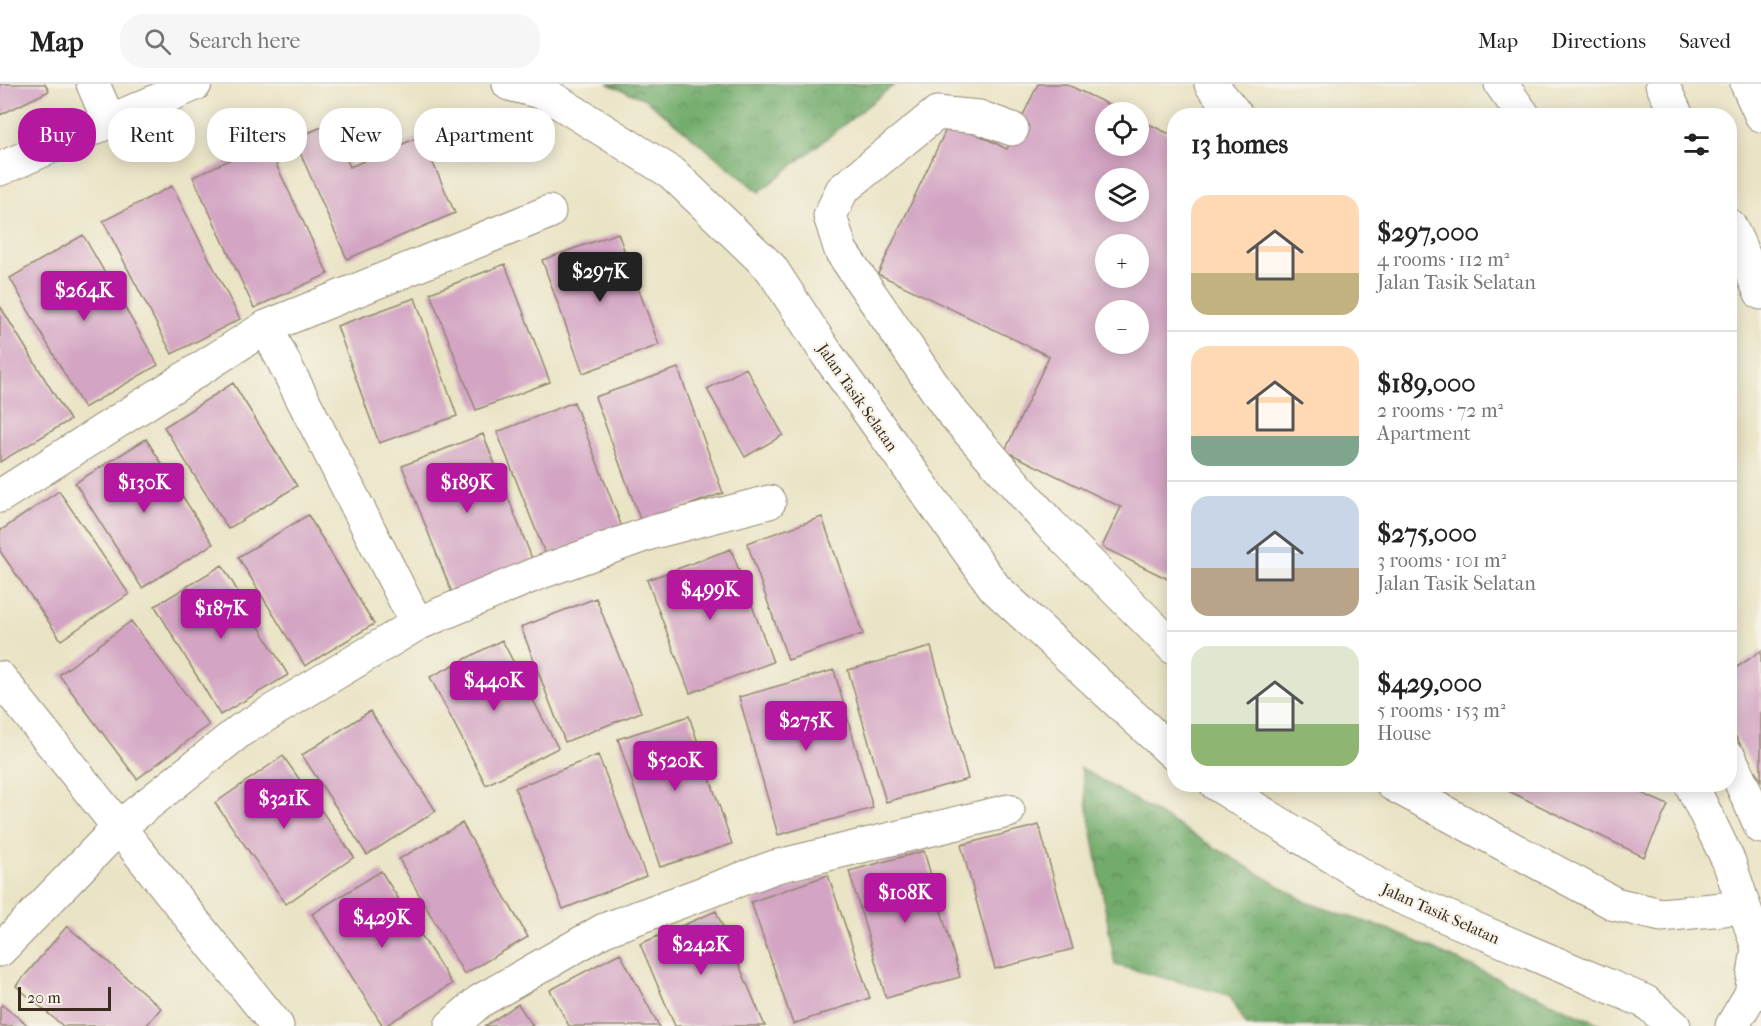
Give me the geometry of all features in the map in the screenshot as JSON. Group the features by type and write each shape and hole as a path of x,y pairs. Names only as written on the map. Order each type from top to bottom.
{"main road":[{"path":"93,84 108,119"},
{"path":"139,108 195,84"},
{"name":"Jalan Tasik Selatan","path":"509,84 544,93 672,173 771,268 827,354 995,588 1167,748"},
{"path":"1211,84 1230,108"},
{"path":"1501,84 1518,108"},
{"path":"1662,84 1673,108"},
{"path":"1746,84 1761,115"},
{"path":"1012,129 979,117 937,113 842,190 830,216 841,251 950,410 1049,523 1167,641"},
{"path":"0,169 108,121"},
{"path":"0,496 266,327 549,212"},
{"path":"1737,241 1761,293"},
{"path":"266,327 417,624"},
{"path":"0,950 119,827 241,730 417,624 536,574 650,533 769,502"},
{"path":"0,678 277,1026"},
{"path":"1737,774 1761,827"},
{"name":"Jalan Tasik Selatan","path":"1229,792 1391,893 1646,1002 1674,1026"},
{"path":"1407,792 1615,904 1661,915 1744,907"},
{"path":"1695,792 1729,862 1758,948 1752,994 1732,1026"},
{"path":"451,1026 480,1001 604,930 774,867 1008,810"}],"green space":[{"path":"608,84 895,84 759,192 645,99"},
{"path":"1081,768 1308,903 1390,930 1604,1026 1247,1026 1229,995 1115,965"}],"building":[{"path":"0,84 45,84 49,91 0,115"},
{"path":"1038,84 1066,84 1103,102 1095,102 1095,156 1149,156 1149,124 1167,133 1167,579 1102,547 1121,507 1005,451 1049,356 878,274 950,121 1007,149"},
{"path":"319,128 319,162 348,162 350,167 361,162 402,162 402,144 414,139 414,162 432,162 455,213 347,259 304,162 307,162 307,133"},
{"path":"225,162 275,162 328,274 254,308 193,177"},
{"path":"172,186 240,319 172,354 103,221"},
{"path":"618,233 659,345 583,373 542,260"},
{"path":"83,235 158,365 84,408 10,278"},
{"path":"505,264 550,382 476,410 430,293"},
{"path":"415,298 457,416 379,443 337,326"},
{"path":"0,306 70,420 0,462"},
{"path":"678,368 723,493 641,522 595,397"},
{"path":"746,368 783,435 745,457 707,389"},
{"path":"233,383 297,486 228,529 164,427"},
{"path":"574,402 622,527 546,556 497,432"},
{"path":"483,434 533,561 452,593 402,466"},
{"path":"146,439 213,544 142,588 75,483"},
{"path":"59,491 129,594 61,640 0,551 0,531"},
{"path":"308,515 374,624 305,666 238,557"},
{"path":"822,517 863,634 788,660 747,543"},
{"path":"731,549 773,662 690,693 647,580"},
{"path":"222,565 288,675 220,715 155,606"},
{"path":"596,598 641,712 565,742 521,627"},
{"path":"131,621 209,725 137,779 59,675"},
{"path":"502,640 558,748 486,785 430,677"},
{"path":"931,647 968,779 886,802 848,670"},
{"path":"1761,651 1761,781 1737,738 1737,667"},
{"path":"834,670 873,808 778,835 739,697"},
{"path":"370,711 436,811 367,855 302,755"},
{"path":"689,716 732,844 660,867 618,739"},
{"path":"598,755 646,876 563,909 515,788"},
{"path":"283,756 354,857 286,904 215,803"},
{"path":"1510,792 1639,792 1668,805 1644,857"},
{"path":"462,823 528,937 464,974 399,859"},
{"path":"1039,825 1073,949 995,969 961,845"},
{"path":"924,851 960,977 886,998 849,871"},
{"path":"381,871 452,984 385,1026 312,914"},
{"path":"828,875 870,998 793,1024 751,902"},
{"path":"716,911 765,1026 675,1026 640,944"},
{"path":"67,926 161,1008 146,1026 63,1026 16,986"},
{"path":"620,953 659,1026 569,1026 550,990"},
{"path":"518,1004 533,1026 485,1026"},
{"path":"2,1005 29,1026 0,1026 0,1007"}]}
